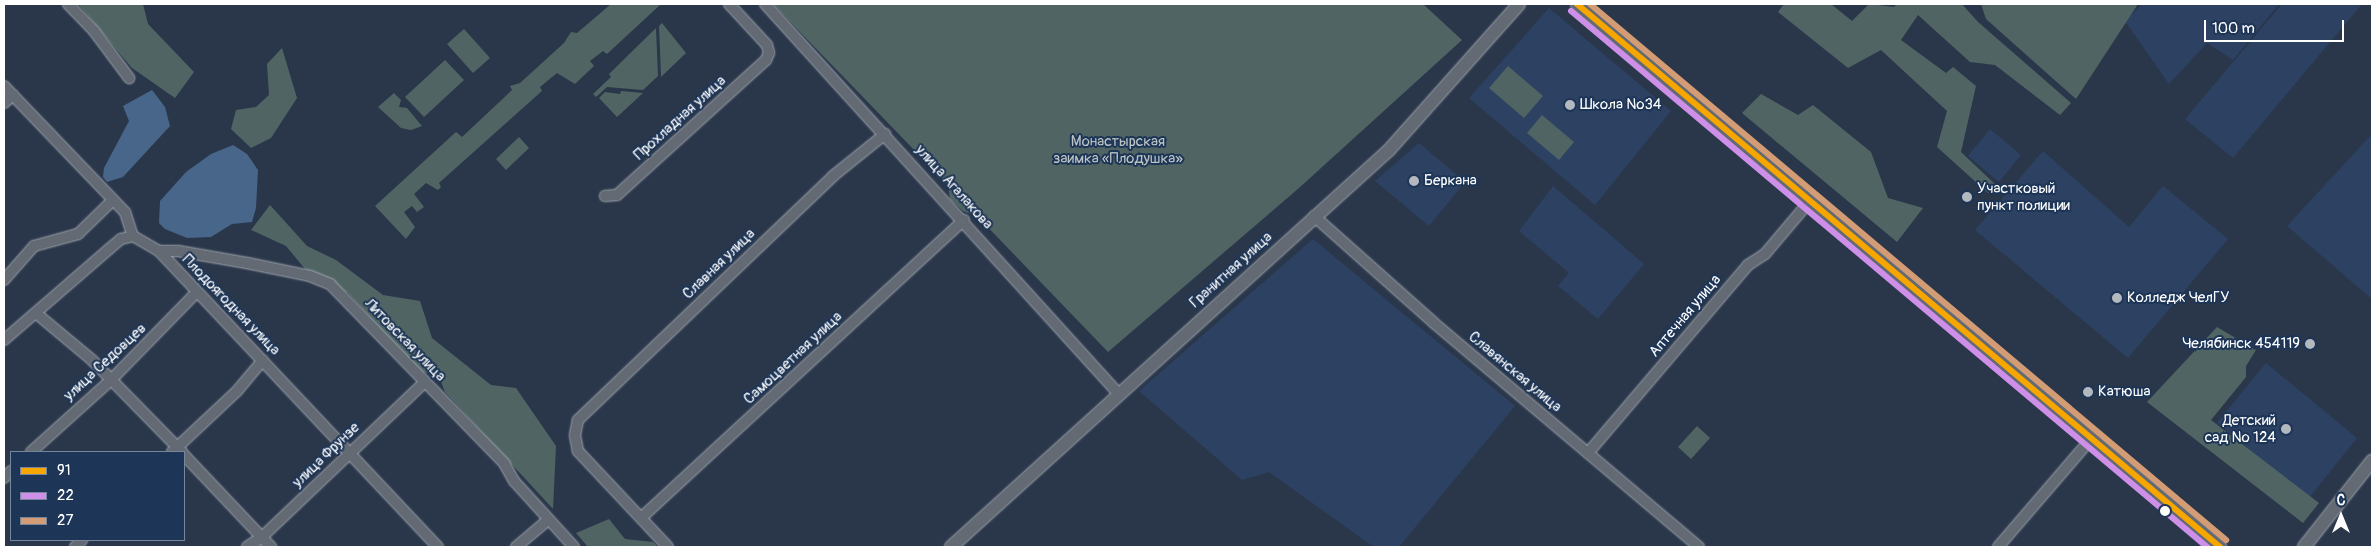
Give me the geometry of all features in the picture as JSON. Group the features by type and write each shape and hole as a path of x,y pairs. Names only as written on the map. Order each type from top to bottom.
{"street":[{"path":"68,4 94,31 129,78"},
{"name":"Прохладная улица","path":"605,196 617,195 759,66 769,53 767,45 730,4"},
{"name":"улица Агалакова","path":"766,4 964,220 1118,393"},
{"name":"Гранитная улица","path":"951,547 1118,393 1389,150 1519,4"},
{"path":"1577,4 1809,202 2220,547"},
{"path":"4,86 113,200 129,219 133,236 121,239 37,314 4,340"},
{"path":"4,104 13,95"},
{"name":"Славная улица","path":"642,517 578,451 574,435 578,420 833,176 885,134"},
{"path":"4,280 34,246 78,234 113,200"},
{"name":"Аптечная улица","path":"1588,453 1748,265 1765,254 1809,202"},
{"name":"Славянская улица","path":"1314,216 1699,547"},
{"name":"Самоцветная улица","path":"642,517 964,220"},
{"name":"Плодоягодная улица","path":"133,236 159,251 263,360 349,455 438,547"},
{"name":"Литовская улица","path":"159,251 178,251 322,279 504,463 514,481 574,547"},
{"name":"улица Седовцев","path":"32,451 111,380 197,292"},
{"path":"37,314 111,380 178,451 237,391 263,360"},
{"name":"улица Фрунзе","path":"247,547 262,537 425,382"},
{"path":"1998,547 2090,439"},
{"path":"185,458 271,547"},
{"path":"2304,547 2372,461"},
{"path":"642,517 668,547"},
{"path":"516,547 548,520"}],"shaded area":[{"path":"2142,4 2279,4 2233,60 2207,43 2169,84 2125,21"},
{"path":"2282,4 2362,4 2233,158 2185,119"},
{"name":"Школа №34","path":"1549,8 1671,111 1595,205 1469,98"},
{"path":"152,90 165,107 170,126 123,177 107,182 103,177 104,168 129,121 123,106"},
{"path":"1990,129 2021,155 1999,182 1968,156"},
{"path":"2372,134 2372,299 2287,226"},
{"path":"1419,143 1465,182 1429,226 1375,181"},
{"path":"233,145 247,154 258,170 256,208 252,222 232,224 211,237 187,238 165,229 159,223 160,201 186,172 211,154"},
{"name":"Колледж ЧелГУ","path":"2043,151 2129,227 2163,186 2228,239 2128,358 1975,230"},
{"path":"1553,186 1644,264 1598,319 1558,286 1569,273 1519,231"},
{"path":"1313,239 1515,406 1399,547 1374,547 1269,472 1242,480 1139,391"},
{"name":"Детский сад № 124","path":"2266,363 2357,438 2309,498 2217,423"}],"green space":[{"path":"78,4 143,4 148,24 194,72 175,98 132,68"},
{"path":"611,4 661,4 607,54 603,51 590,61 594,66 575,84 557,73 540,87 542,91 439,183 441,187 438,190 426,183 414,194 424,207 417,212 412,206 404,212 415,227 406,239 375,206 456,132 462,137 512,90 510,86 520,83 564,43 571,32 577,33"},
{"name":"Монастырская заимка «Плодушка»","path":"773,4 1423,4 1462,40 1299,188 1108,352 978,217 963,211 950,199 948,185"},
{"path":"1784,4 1831,4 1852,21 1869,4 1894,7 1897,4 1962,4 1978,22 2071,103 2060,115 1995,65 1970,62 1918,15 1901,40 1946,73 1953,67 1976,86 1961,152 1997,186 1988,193 1937,147 1947,111 1881,50 1848,68 1778,12"},
{"path":"1981,4 2138,4 2076,99 1986,19"},
{"path":"662,23 686,53 661,77 659,26"},
{"path":"656,28 658,76 643,90 607,87 596,97 593,94 611,77 609,74"},
{"path":"464,29 490,58 473,73 447,44"},
{"path":"282,48 297,98 271,138 251,148 231,129 236,110 256,107 269,95 267,64"},
{"path":"445,60 464,80 424,117 405,97"},
{"path":"1508,66 1543,96 1524,118 1489,88"},
{"path":"621,91 643,93 617,117 599,98 605,92 620,94"},
{"path":"394,93 401,100 399,107 407,108 422,126 411,130 401,128 378,107"},
{"path":"1761,94 1798,115 1813,105 1871,152 1888,198 1923,208 1897,242 1742,113"},
{"path":"1542,115 1574,142 1559,160 1527,133"},
{"path":"519,137 529,148 506,170 496,159"},
{"path":"270,205 307,246 336,260 383,295 420,301 432,338 491,385 516,388 556,446 553,509 445,392 438,374 420,372 348,293 305,269 286,246 251,230"},
{"path":"2217,327 2256,350 2246,366 2246,377 2211,420 2319,503 2303,523 2147,402"},
{"path":"1697,426 1710,438 1691,459 1678,447"},
{"path":"609,519 625,539 653,542 658,547 588,547 576,533"}],"transit line":[{"name":"91","path":"1577,4 2220,547"},
{"name":"27","path":"1590,4 2226,540"},
{"name":"22","path":"1571,11 2207,547"}],"place":[{"name":"Школа №34","path":"1570,105"},
{"name":"Беркана","path":"1414,181"},
{"name":"Участковый пункт полиции","path":"1967,197"},
{"name":"Колледж ЧелГУ","path":"2117,298"},
{"name":"Челябинск 454119","path":"2310,344"},
{"name":"Катюша","path":"2088,392"},
{"name":"Детский сад № 124","path":"2286,429"}]}
